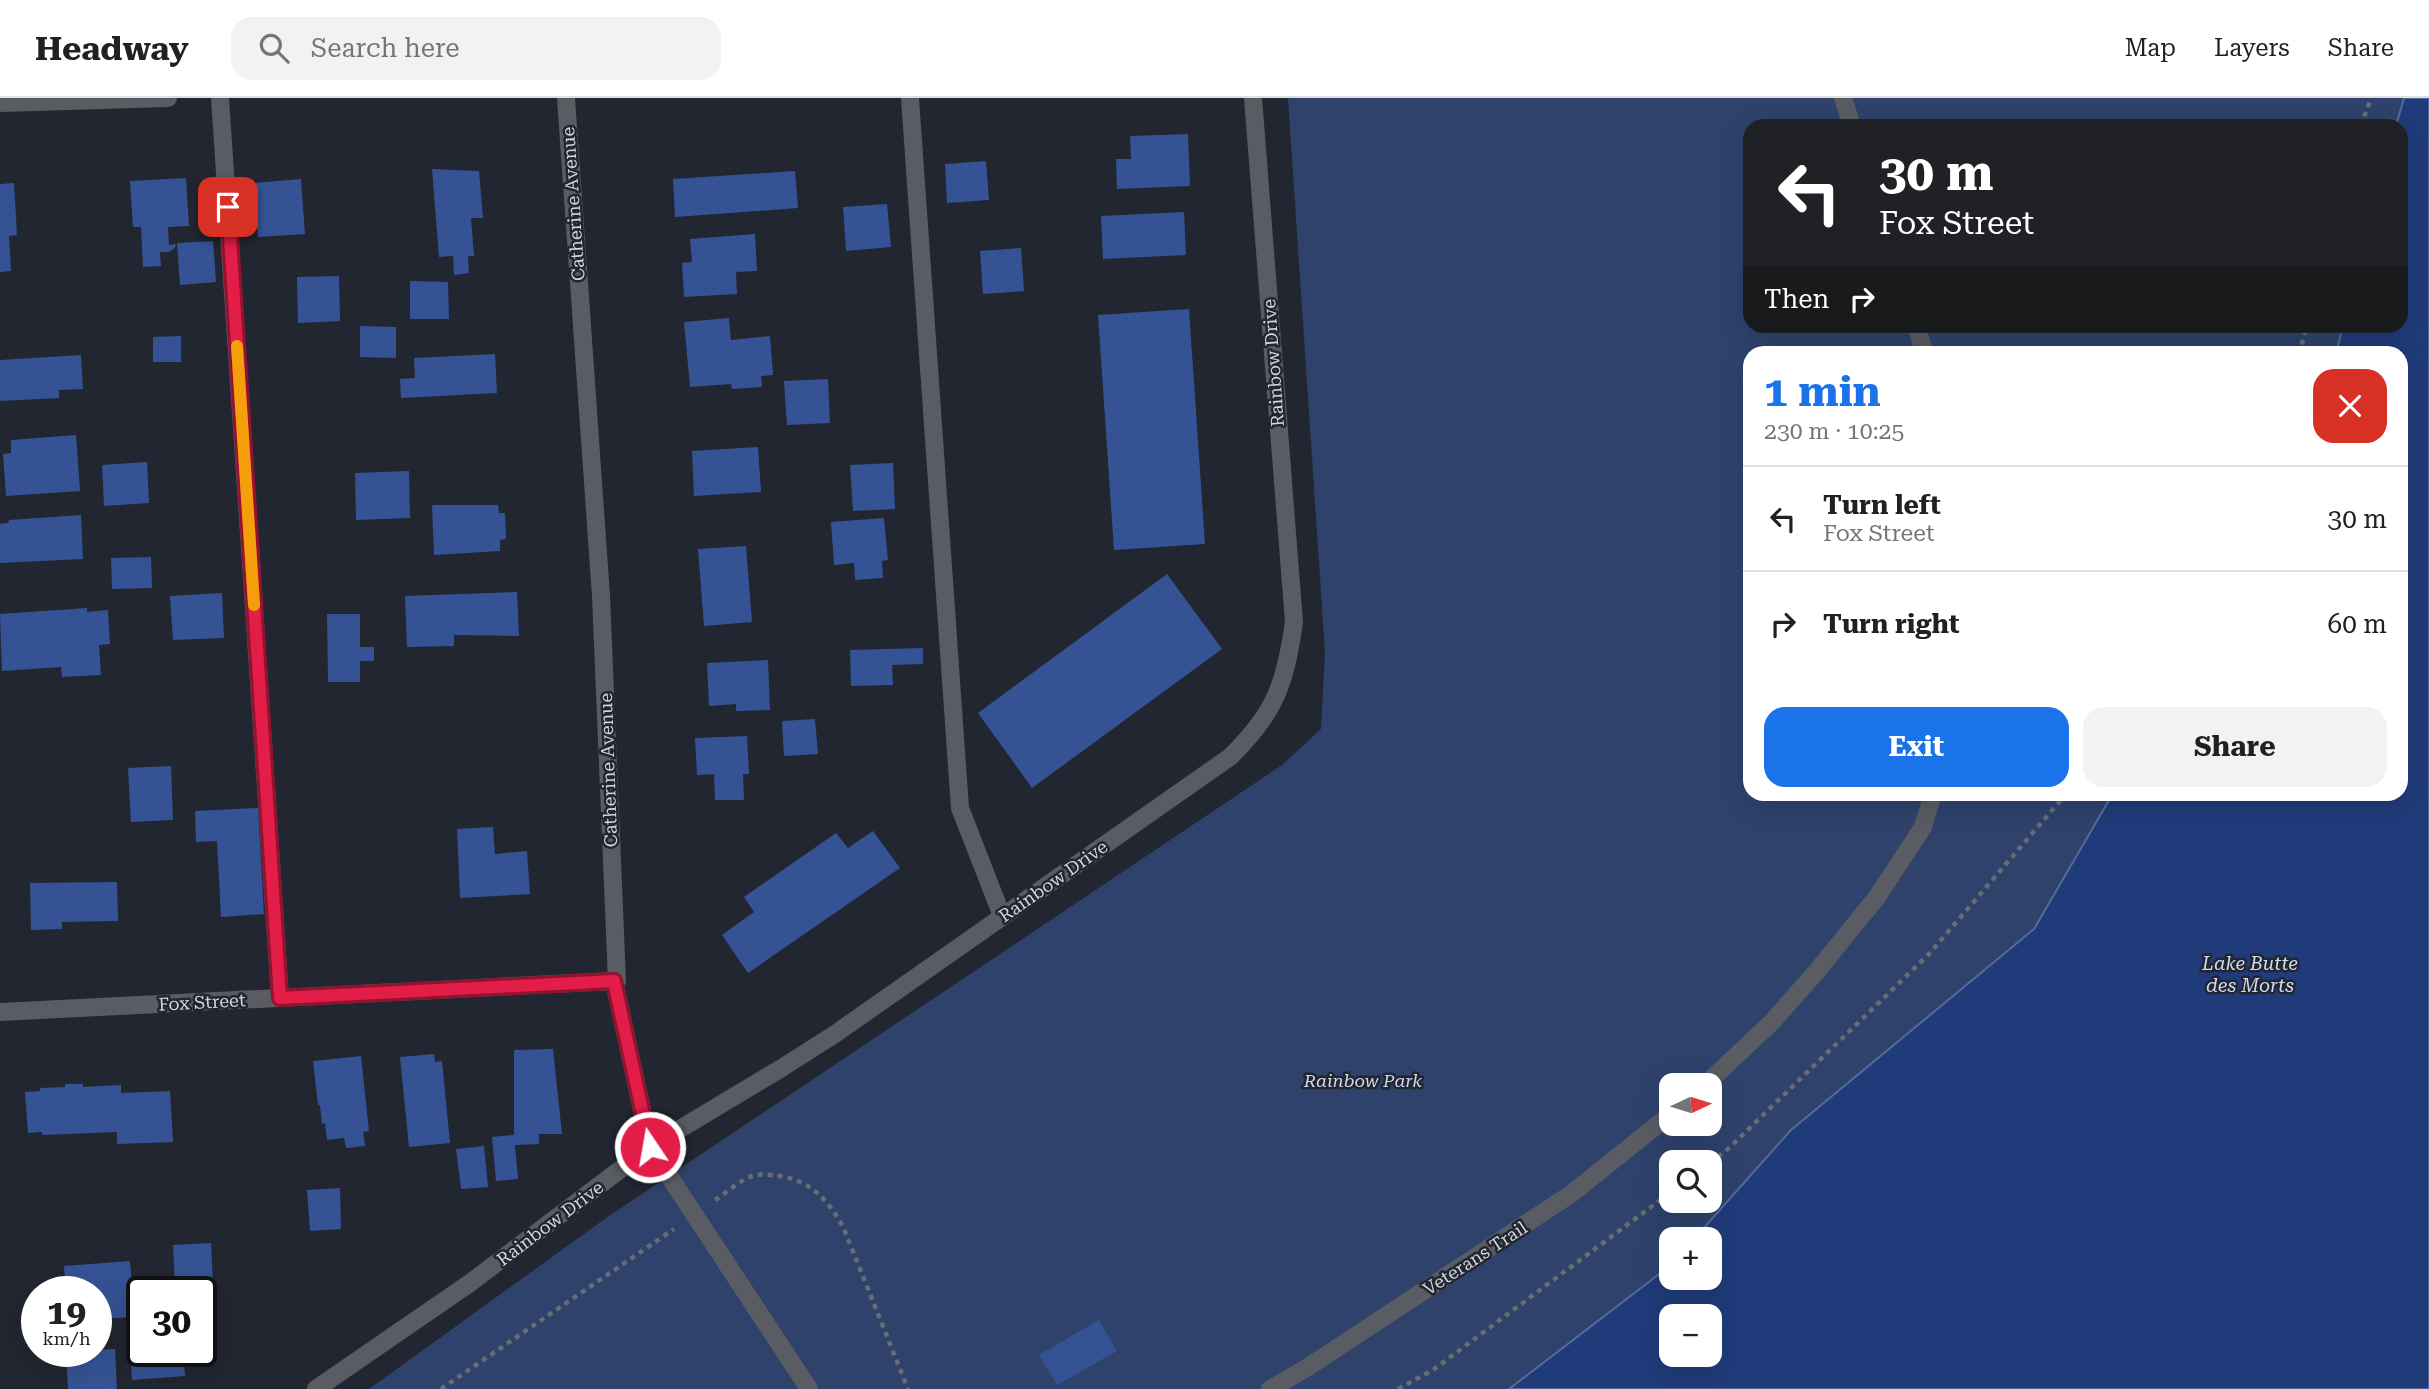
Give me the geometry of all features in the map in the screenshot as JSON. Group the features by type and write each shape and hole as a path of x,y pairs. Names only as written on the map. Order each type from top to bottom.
{"street":[{"path":"0,103 168,98"},
{"path":"220,98 280,998"},
{"name":"Catherine Avenue","path":"566,98 601,596 617,981 614,981 650,1147 809,1389"},
{"path":"910,98 960,808 1002,916"},
{"name":"Rainbow Drive","path":"316,1389 470,1283 650,1147 835,1034 1230,757 1259,726 1277,696 1288,668 1294,622 1253,98"},
{"path":"1843,98 1850,119"},
{"path":"1718,1073 1772,1022 1877,897 1923,827 1931,801"},
{"name":"Fox Street","path":"0,1013 614,981"},
{"name":"Veterans Trail","path":"1270,1389 1306,1369 1572,1194 1659,1124"}],"path":[{"path":"2364,119 2371,98"},
{"path":"1722,1154 1928,954 2060,801"},
{"path":"728,1191 751,1176 770,1175 789,1177 822,1196 844,1229 908,1389"},
{"path":"1398,1389 1433,1370 1659,1201"},
{"path":"441,1389 673,1229"}],"green space":[{"name":"Rainbow Park","path":"1288,98 2404,98 2398,119 1743,119 1743,333 2341,333 2338,346 1743,346 1743,801 2109,801 2034,929 1791,1130 1722,1208 1722,1150 1659,1150 1659,1213 1717,1213 1705,1227 1659,1227 1659,1276 1509,1389 369,1389 606,1218 1282,765 1321,729 1325,652"}],"water":[{"name":"Lake Butte des Morts","path":"2404,98 2429,98 2429,1389 1509,1389 1659,1274 1659,1290 1722,1290 1722,1227 1705,1227 1717,1213 1722,1213 1722,1208 1791,1130 2034,929 2109,801 2408,801 2408,346 2338,346 2341,333 2408,333 2408,119 2398,119"}],"building":[{"path":"1188,134 1190,186 1117,189 1116,159 1131,159 1130,136"},
{"path":"986,161 989,200 947,203 945,164"},
{"path":"432,169 479,171 483,218 471,218 474,256 468,256 469,273 454,275 453,256 439,257"},
{"path":"795,171 798,208 675,217 673,179"},
{"path":"186,178 189,226 168,227 169,245 176,244 175,248 169,252 160,252 161,266 143,267 141,227 133,227 130,181"},
{"path":"301,179 305,234 258,237 254,183"},
{"path":"14,183 17,235 9,236 11,271 0,272 0,184"},
{"path":"887,204 891,247 846,251 843,207"},
{"path":"1184,212 1186,255 1103,259 1101,216"},
{"path":"755,234 757,271 736,272 737,294 684,297 682,263 692,262 690,239"},
{"path":"213,241 216,282 180,285 177,243"},
{"path":"1021,248 1024,291 983,294 980,251"},
{"path":"339,276 340,321 298,323 297,277"},
{"path":"410,281 448,282 449,319 410,319"},
{"path":"1189,309 1205,544 1114,550 1098,315"},
{"path":"729,318 731,340 770,336 773,375 761,376 762,387 732,389 731,384 690,387 684,322"},
{"path":"360,326 396,327 396,358 360,357"},
{"path":"181,336 181,362 153,362 153,337"},
{"path":"495,354 497,393 401,398 400,379 415,378 414,358"},
{"path":"81,355 83,389 59,390 59,398 0,401 0,360"},
{"path":"828,379 830,423 787,425 784,381"},
{"path":"76,435 80,491 6,496 3,454 11,453 11,440"},
{"path":"758,447 761,492 694,496 692,451"},
{"path":"147,462 149,503 104,506 102,465"},
{"path":"893,463 895,509 853,511 850,465"},
{"path":"409,471 410,518 356,520 355,473"},
{"path":"432,505 498,505 499,513 505,513 506,539 500,540 500,551 434,555"},
{"path":"81,515 83,559 0,563 0,524 8,523 9,520"},
{"path":"884,518 888,560 882,561 883,578 855,580 854,563 834,565 831,522"},
{"path":"746,546 752,622 704,626 698,549"},
{"path":"151,557 152,588 112,589 111,558"},
{"path":"1167,574 1222,649 1032,788 978,713"},
{"path":"517,592 519,636 454,635 454,646 407,647 405,596"},
{"path":"222,593 224,638 173,640 170,596"},
{"path":"87,608 87,612 108,610 110,644 99,645 101,675 62,677 61,667 2,671 0,614"},
{"path":"327,614 360,614 360,647 374,647 374,661 360,661 360,682 328,682"},
{"path":"923,648 923,664 892,665 893,685 851,686 850,650"},
{"path":"768,660 770,710 736,711 736,704 709,706 707,663"},
{"path":"815,719 818,754 784,756 782,721"},
{"path":"747,736 749,774 743,774 744,800 715,800 714,774 697,775 695,738"},
{"path":"171,766 173,820 131,822 128,768"},
{"path":"258,808 264,914 221,917 217,841 196,842 195,811"},
{"path":"493,827 495,854 527,851 530,894 460,898 457,829"},
{"path":"873,831 900,868 748,973 722,935 754,912 744,897 836,833 848,848"},
{"path":"117,882 118,921 62,922 62,929 31,930 30,883"},
{"path":"553,1049 562,1134 539,1134 539,1144 515,1145 518,1179 496,1181 492,1137 514,1135 514,1050"},
{"path":"434,1054 435,1062 442,1061 450,1143 409,1147 400,1057"},
{"path":"361,1056 369,1131 363,1132 365,1146 346,1148 344,1138 327,1140 325,1123 322,1124 318,1105 313,1061"},
{"path":"65,1084 83,1084 83,1087 121,1085 121,1093 170,1091 173,1142 117,1144 117,1132 42,1135 42,1132 28,1133 25,1092 40,1091 40,1088 65,1087"},
{"path":"484,1146 488,1187 461,1189 456,1149"},
{"path":"340,1188 341,1229 310,1231 307,1190"},
{"path":"211,1243 213,1276 175,1276 173,1245"},
{"path":"130,1261 131,1276 126,1276 126,1317 112,1318 112,1276 65,1276 64,1266"},
{"path":"1099,1320 1117,1351 1057,1385 1039,1355"},
{"path":"112,1349 115,1349 117,1389 68,1389 67,1367 112,1367"},
{"path":"131,1367 184,1367 185,1376 132,1380"}],"slow traffic":[{"path":"237,346 254,605"}],"route":[{"path":"228,207 280,998 614,981 650,1147"}]}
